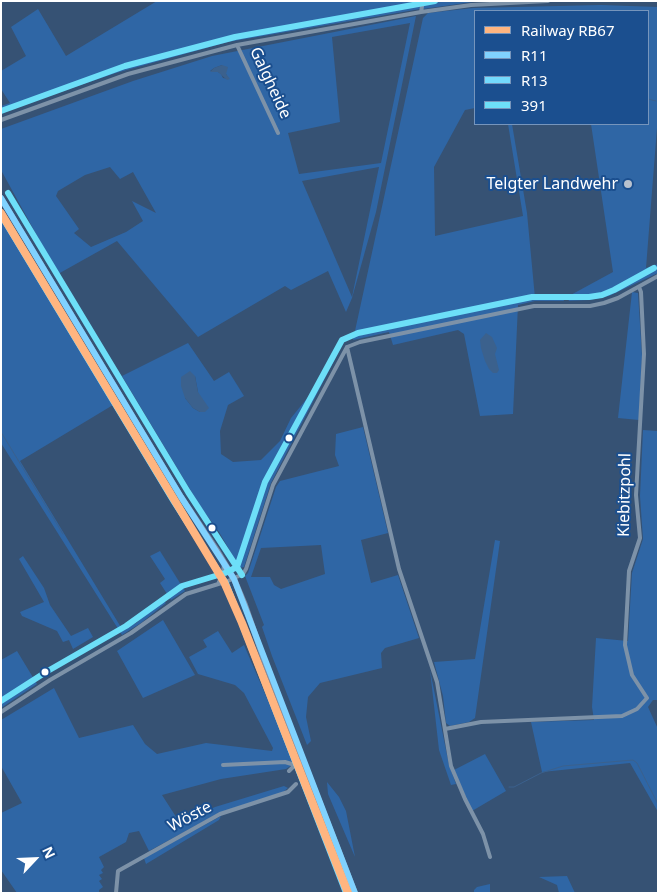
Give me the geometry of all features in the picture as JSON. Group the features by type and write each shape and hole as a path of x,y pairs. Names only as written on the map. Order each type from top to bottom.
{"main road":[{"path":"1,198 181,497 234,579 356,893"}],"street":[{"path":"421,12 423,1"},
{"path":"1,120 128,74 237,45 421,12 471,5 548,1"},
{"name":"Galgheide","path":"237,45 278,133"},
{"path":"1,712 50,680 131,633 186,594 234,579 243,574 273,485 347,347 360,342 534,306 590,306 604,303 658,276"},
{"name":"Kiebitzpohl","path":"445,729 481,722 622,716 637,709 647,698 632,675 625,645 629,571 640,538 636,495 644,354 642,292 639,286"},
{"path":"347,347 399,569 436,676 451,766 483,834 490,857"},
{"path":"218,584 223,573 224,562"},
{"path":"289,771 295,765 304,761"},
{"path":"223,765 285,762 295,765"},
{"name":"Wöste","path":"116,893 118,871 220,814 288,792 296,784"}],"shaded area":[{"path":"157,1 421,1 420,9 228,42 116,73 1,112 1,106 10,103 1,89 1,71 26,56 11,27 38,9 66,56"},
{"path":"424,1 480,1 423,9"},
{"path":"601,5 658,7 658,115 646,268 658,264 658,273 609,296 590,300 569,301 567,297 613,272 591,125 649,125 649,10 474,10 474,108 465,110 434,167 435,236 523,216 508,125 512,125 527,213 535,298 563,298 564,301 535,301 518,305 513,414 480,416 464,334 458,330 393,345 389,332 353,340 423,18 428,13 473,8"},
{"path":"416,16 376,212 352,298 346,312 328,271 291,290 285,286 198,337 117,241 58,274 1,170 1,129 133,81 212,56","holes":["410,23 381,163 299,174 288,133 340,122 332,37","222,65 229,79 223,78 218,72 210,71","110,167 120,179 133,172 156,213 132,201 143,221 126,232 91,247 74,233 79,229 56,196 58,191 85,175","379,167 352,297 302,181"]},
{"path":"222,65 228,67 226,74 230,79 227,80 218,72 210,72"},
{"path":"1,220 113,405 20,461 122,629 136,623 163,601 166,603 122,635 1,443"},
{"path":"632,292 638,293 642,356 639,420 618,418"},
{"path":"486,333 492,337 497,348 495,354 499,370 497,373 493,373 489,369 481,348 480,340"},
{"path":"188,343 214,381 229,372 244,396 228,405 220,431 221,454 233,462 261,460 280,441 291,418 322,380 337,355 271,483 244,567 240,568 219,532 200,506 122,376","holes":["195,376 200,412 193,408 185,398"]},
{"path":"190,371 195,376 198,392 209,408 205,412 200,412 193,408 185,398 181,386 181,377"},
{"path":"363,427 388,533 361,540 371,583 398,575 419,638 385,648 381,653 382,668 320,683 308,697 306,717 311,741 307,745 272,656 262,627 264,625 245,576 248,573 276,487 280,481 339,466 335,455 336,434","holes":["321,545 325,574 281,589 274,585 270,577 251,577 261,548"]},
{"path":"643,430 658,431 658,700 653,700 648,707 658,729 658,812 630,763 542,772 531,722 594,720 592,707 596,638 628,641 632,573 643,539 640,496"},
{"path":"495,540 500,541 475,718 469,722 450,726 446,723 443,696 434,662 475,659"},
{"path":"160,551 185,591 171,600 160,583 165,579 150,556"},
{"path":"23,556 44,588 50,605 71,636 88,628 93,637 73,649 69,640 63,642 57,631 22,616 20,612 44,602 19,559"},
{"path":"163,620 195,675 143,698 117,651"},
{"path":"218,631 232,653 244,645 295,763 286,769 221,779 162,795 180,823 215,807 284,786 288,788 283,792 219,813 149,851 139,831 129,833 126,842 99,857 104,867 101,870 103,873 99,875 102,879 99,881 103,887 99,890 99,893 17,893 1,870 1,813 22,803 1,766 1,720 54,688 79,738 133,725 145,744 157,754 206,743 272,751 273,748 244,693 235,685 198,674 189,657 207,647 203,640"},
{"path":"17,651 37,684 1,708 1,660"},
{"path":"430,670 449,765 456,784 451,785 439,750"},
{"path":"485,754 506,791 472,811 454,770"},
{"path":"327,782 339,797 346,811 355,857 328,794"},
{"path":"221,816 219,820 146,864 144,858"},
{"path":"567,876 575,893 559,893 557,885 539,877"},
{"path":"490,884 490,892 474,893 477,887"}],"waterway":[{"path":"649,99 656,101"},
{"path":"1,432 63,534"},
{"path":"509,787 514,787 541,773 563,766 633,760 637,763 658,804"}],"rail line":[{"name":"RB67","path":"1,213 224,582 242,623 348,893"}],"transit line":[{"name":"391","path":"1,111 125,66 235,37 435,1"},
{"name":"391","path":"8,193 188,492 242,575"},
{"name":"R11","path":"1,198 181,497 234,579 355,893"},
{"name":"R13","path":"1,215 174,502 226,583 346,893"},
{"name":"391","path":"1,701 46,672 126,626 182,586 225,573 237,567 265,482 342,340 358,333 532,297 589,297 602,295 654,268"}],"place":[{"name":"Telgter Landwehr","path":"628,184"}]}
